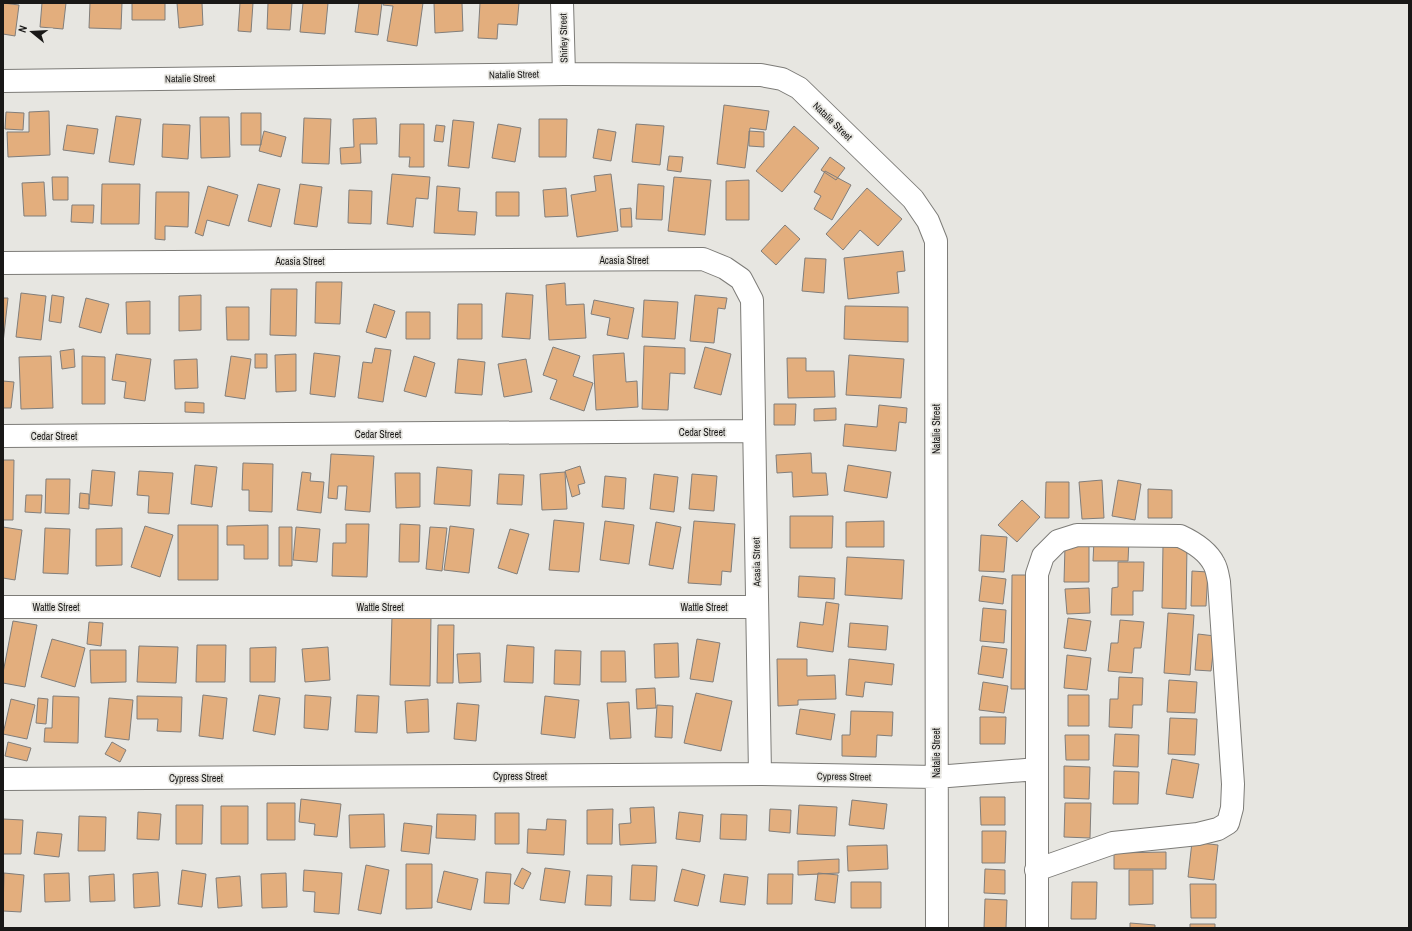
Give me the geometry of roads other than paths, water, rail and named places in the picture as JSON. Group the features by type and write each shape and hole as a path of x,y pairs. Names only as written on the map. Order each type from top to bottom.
{"street":[{"name":"Shirley Street","path":"562,3 564,74"},
{"name":"Natalie Street","path":"3,81 564,74 761,75 782,78 799,88 913,199 928,221 936,241 937,928"},
{"name":"Acasia Street","path":"3,263 703,259 725,268 741,279 752,300 760,774"},
{"name":"Cedar Street","path":"3,436 754,431"},
{"path":"1036,870 1113,843 1198,834 1218,828 1228,823 1232,808 1233,784 1220,582 1214,564 1205,552 1192,541 1180,536 1077,535 1058,541 1043,556 1037,574 1036,870 1037,928"},
{"name":"Wattle Street","path":"3,607 756,607"},
{"name":"Cypress Street","path":"3,779 760,774 936,777 1037,769"}]}
